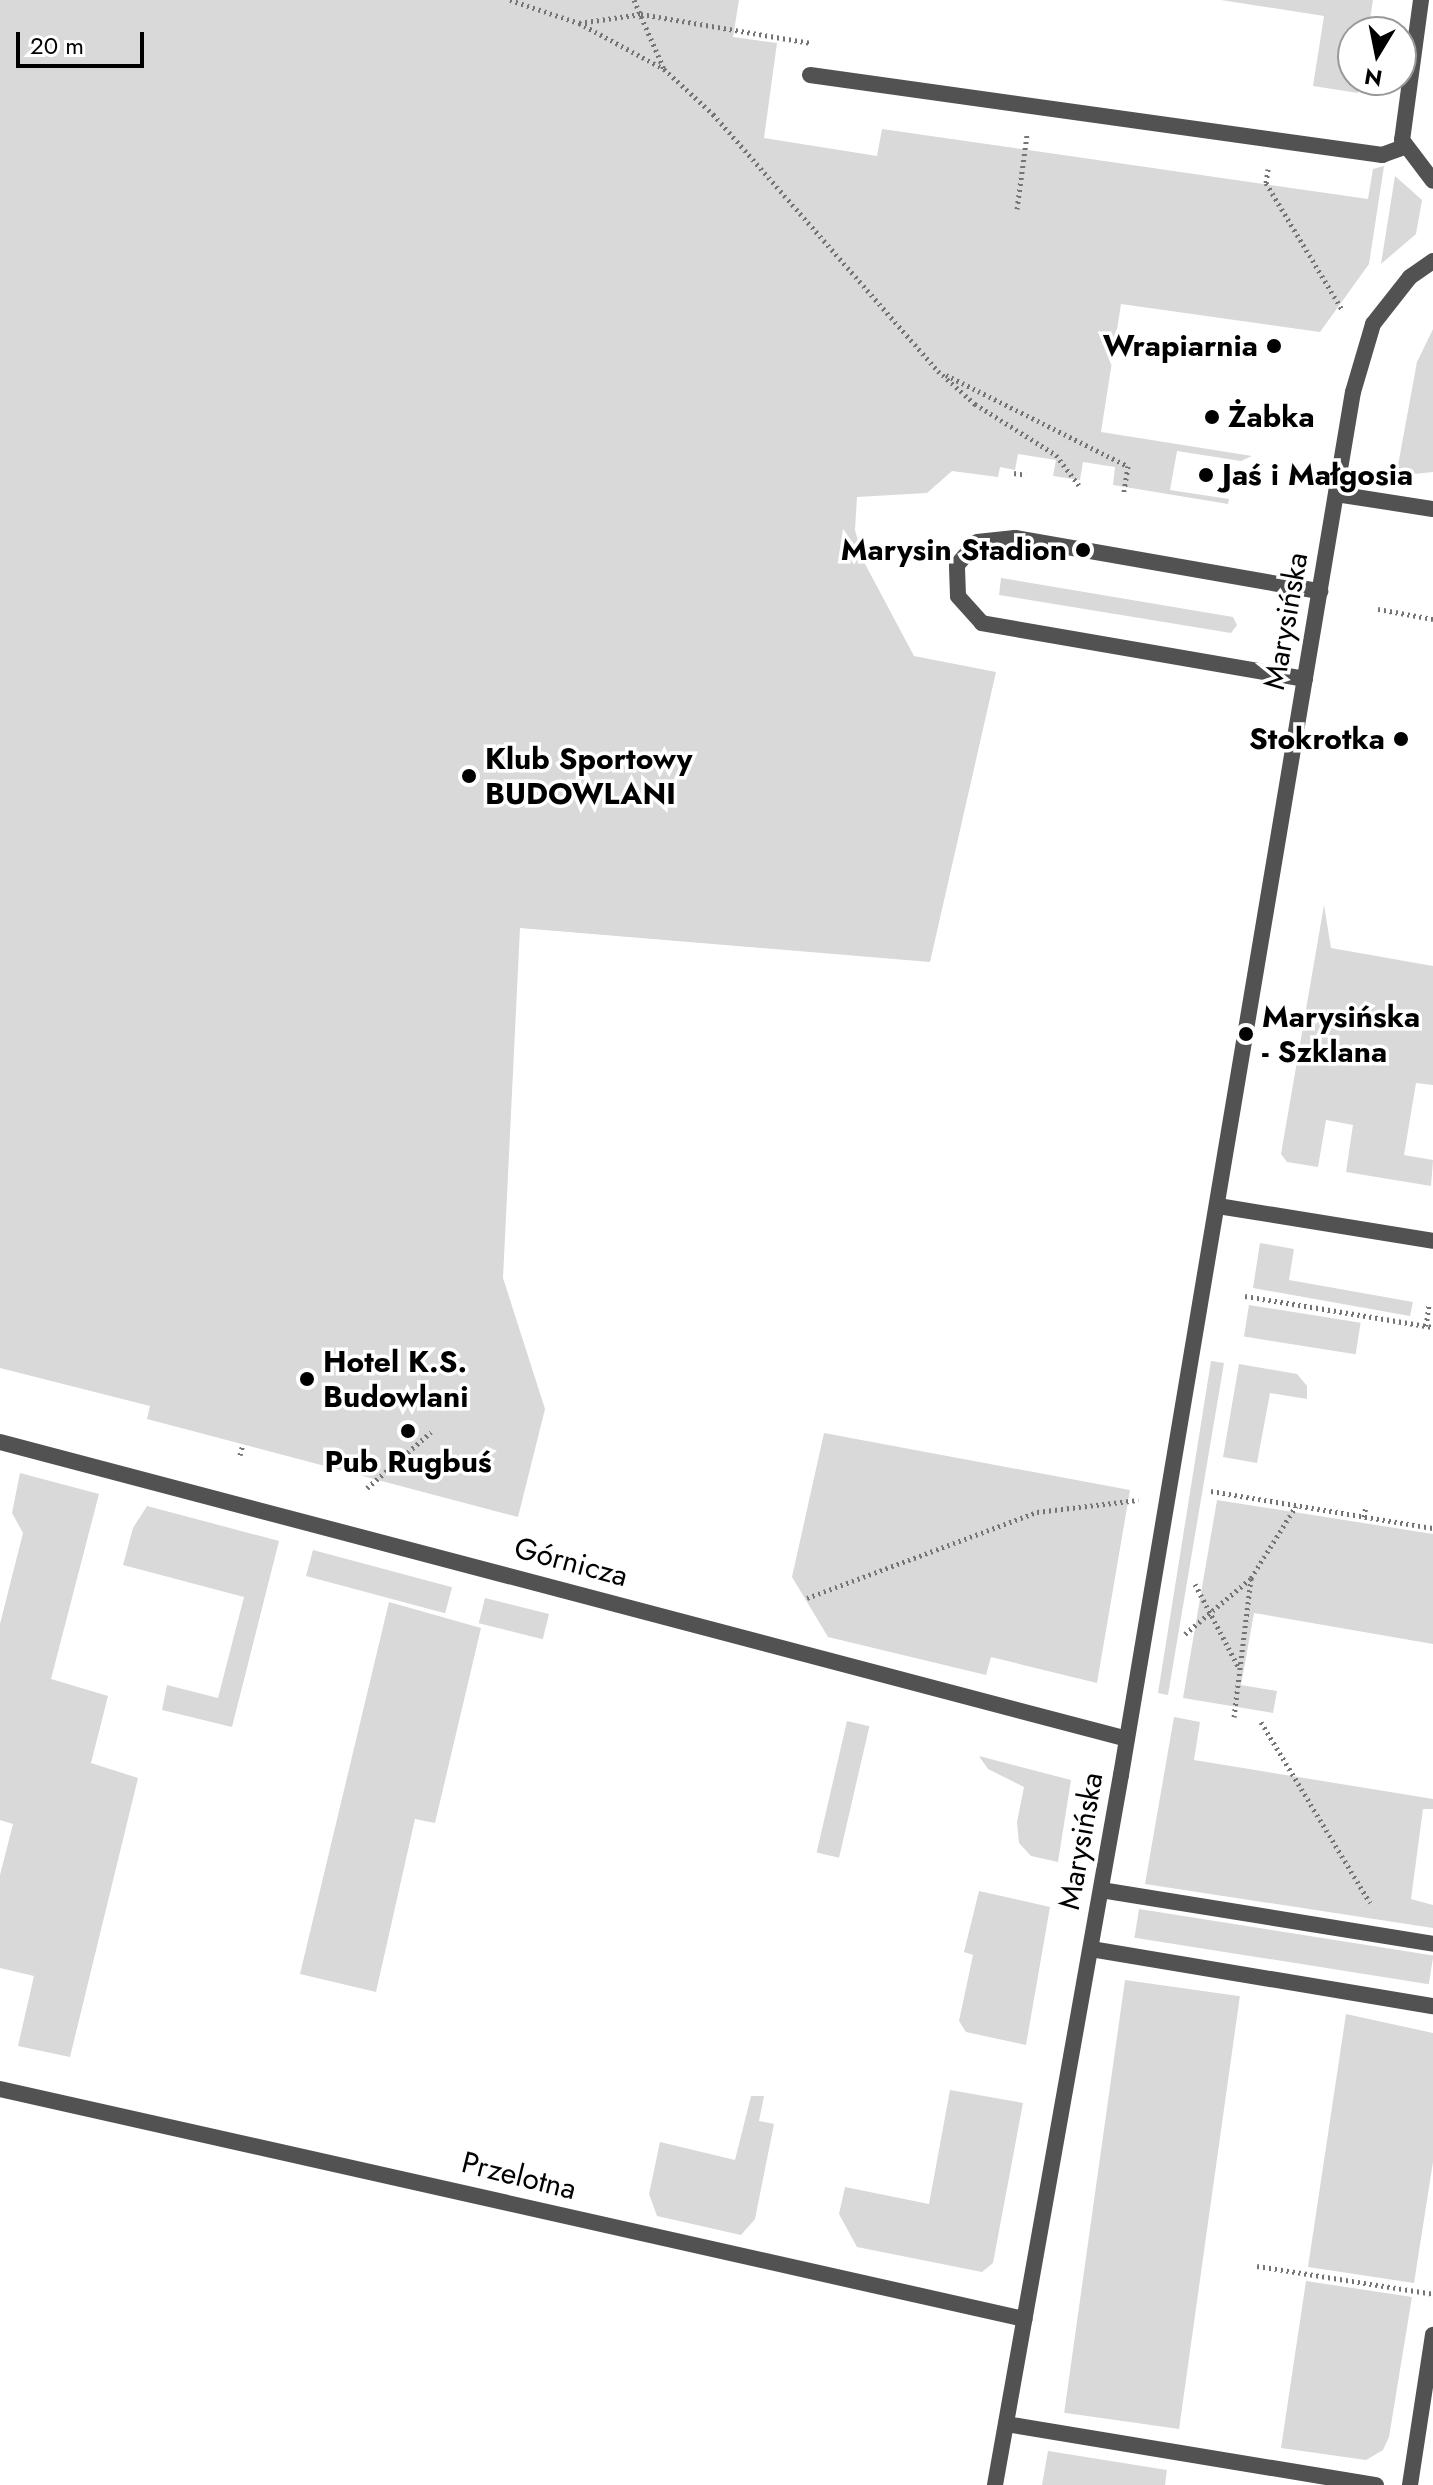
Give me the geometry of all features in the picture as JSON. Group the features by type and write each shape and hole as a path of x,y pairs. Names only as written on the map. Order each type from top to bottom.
{"street":[{"path":"1421,0 1401,130 1404,147 1433,181"},
{"path":"810,75 1382,155 1404,147"},
{"name":"Marysińska","path":"995,2485 1091,1949 1361,354 1373,324 1410,277 1433,261"},
{"path":"1336,494 1433,509"},
{"path":"1305,679 982,623 958,596 957,565 977,542 1005,537 1320,591"},
{"path":"1218,1206 1433,1241"},
{"name":"Górnicza","path":"0,1442 1127,1739"},
{"path":"1101,1890 1433,1944"},
{"path":"1091,1949 1433,2006"},
{"name":"Przelotna","path":"0,2089 1024,2319"},
{"path":"1410,2485 1433,2335"},
{"path":"1006,2424 1376,2485"}],"path":[{"path":"510,0 579,23 664,69 806,216 849,275 938,371 975,404 1056,455 1079,485"},
{"path":"634,0 664,69"},
{"path":"579,23 641,14 784,40"},
{"path":"1017,209 1031,108"},
{"path":"1271,140 1266,183 1343,311"},
{"path":"938,371 1128,466 1124,492"},
{"path":"1014,473 1026,475"},
{"path":"1378,609 1419,619 1433,619"},
{"path":"1245,1296 1393,1325 1430,1327 1429,1305"},
{"path":"367,1488 431,1432"},
{"path":"240,1455 243,1444"},
{"path":"1211,1491 1431,1528 1430,1516"},
{"path":"807,1598 1037,1512 1166,1496"},
{"path":"1185,1634 1251,1578 1296,1506"},
{"path":"1364,1517 1366,1506"},
{"path":"1234,1717 1251,1578"},
{"path":"1195,1584 1239,1669"},
{"path":"1261,1722 1392,1938"},
{"path":"1257,2266 1433,2294"}],"shaded area":[{"name":"Klub Sportowy BUDOWLANI","path":"0,0 739,0 733,37 777,43 764,138 877,156 882,129 1368,199 1373,169 1384,166 1369,264 1320,332 1121,304 1101,432 1252,456 1241,461 1177,451 1170,490 1229,499 1228,504 1113,485 1115,467 1083,462 1080,480 1053,476 1056,460 1018,454 1015,470 1000,467 998,477 952,471 927,493 857,497 855,530 864,562 914,656 996,672 930,962 520,928 503,1278 545,1409 518,1517 147,1419 150,1406 0,1368"},
{"path":"1221,0 1373,0 1370,16 1337,16 1337,90 1313,86 1324,16"},
{"path":"1395,176 1422,200 1416,234 1381,264"},
{"path":"1433,329 1433,472 1396,476 1417,362"},
{"path":"1001,578 1233,617 1237,625 1231,633 999,595"},
{"path":"1324,905 1331,948 1433,966 1433,1085 1416,1083 1404,1155 1433,1160 1431,1186 1346,1172 1353,1125 1326,1120 1318,1167 1287,1162 1281,1154"},
{"path":"1260,1243 1294,1249 1289,1280 1413,1302 1410,1316 1253,1288"},
{"path":"1249,1305 1361,1323 1356,1354 1244,1337"},
{"path":"1211,1361 1224,1363 1168,1695 1158,1693"},
{"path":"1239,1364 1297,1374 1307,1386 1307,1399 1270,1393 1257,1463 1223,1457"},
{"path":"824,1433 1130,1490 1097,1683 991,1657 986,1675 828,1637 792,1577"},
{"path":"20,1473 99,1494 51,1679 108,1696 91,1763 138,1778 70,2057 18,2046 34,1976 0,1968 0,1875 13,1824 0,1820 0,1624 23,1533 12,1513"},
{"path":"1217,1500 1433,1534 1433,1644 1254,1613 1241,1685 1277,1691 1273,1713 1183,1698"},
{"path":"147,1506 279,1541 232,1727 162,1710 167,1685 218,1698 244,1597 123,1565 133,1528"},
{"path":"313,1550 452,1587 445,1613 306,1576"},
{"path":"485,1598 549,1614 543,1639 479,1623"},
{"path":"389,1602 481,1628 435,1823 415,1819 376,1992 300,1974"},
{"path":"1174,1717 1200,1722 1194,1760 1433,1799 1433,1809 1423,1809 1411,1899 1433,1905 1433,1928 1145,1884"},
{"path":"847,1721 869,1726 839,1858 817,1853"},
{"path":"979,1756 1071,1780 1058,1862 1031,1856 1019,1843 1017,1822 1024,1787 988,1769"},
{"path":"979,1891 1050,1907 1026,2045 966,2032 959,2021 973,1955 964,1952"},
{"path":"1139,1909 1433,1956 1429,1984 1134,1938"},
{"path":"1125,1980 1240,1996 1179,2429 1064,2413"},
{"path":"1346,2014 1433,2033 1433,2162 1414,2283 1308,2267"},
{"path":"950,2090 1023,2103 993,2263 982,2272 857,2247 839,2214 845,2187 929,2204"},
{"path":"751,2096 764,2096 759,2121 774,2124 755,2219 741,2235 657,2216 649,2194 660,2142 735,2160"},
{"path":"1306,2281 1412,2297 1389,2437 1383,2450 1366,2460 1281,2448"},
{"path":"1048,2451 1167,2470 1165,2485 1042,2485"}],"place":[{"name":"Wrapiarnia","path":"1274,346"},
{"name":"Żabka","path":"1212,417"},
{"name":"Jaś i Małgosia","path":"1206,475"},
{"name":"Marysin Stadion","path":"1083,550"},
{"name":"Stokrotka","path":"1401,739"},
{"name":"Klub Sportowy BUDOWLANI","path":"469,776"},
{"name":"Marysińska - Szklana","path":"1246,1034"},
{"name":"Hotel K.S. Budowlani","path":"307,1379"},
{"name":"Pub Rugbuś","path":"408,1431"}]}
